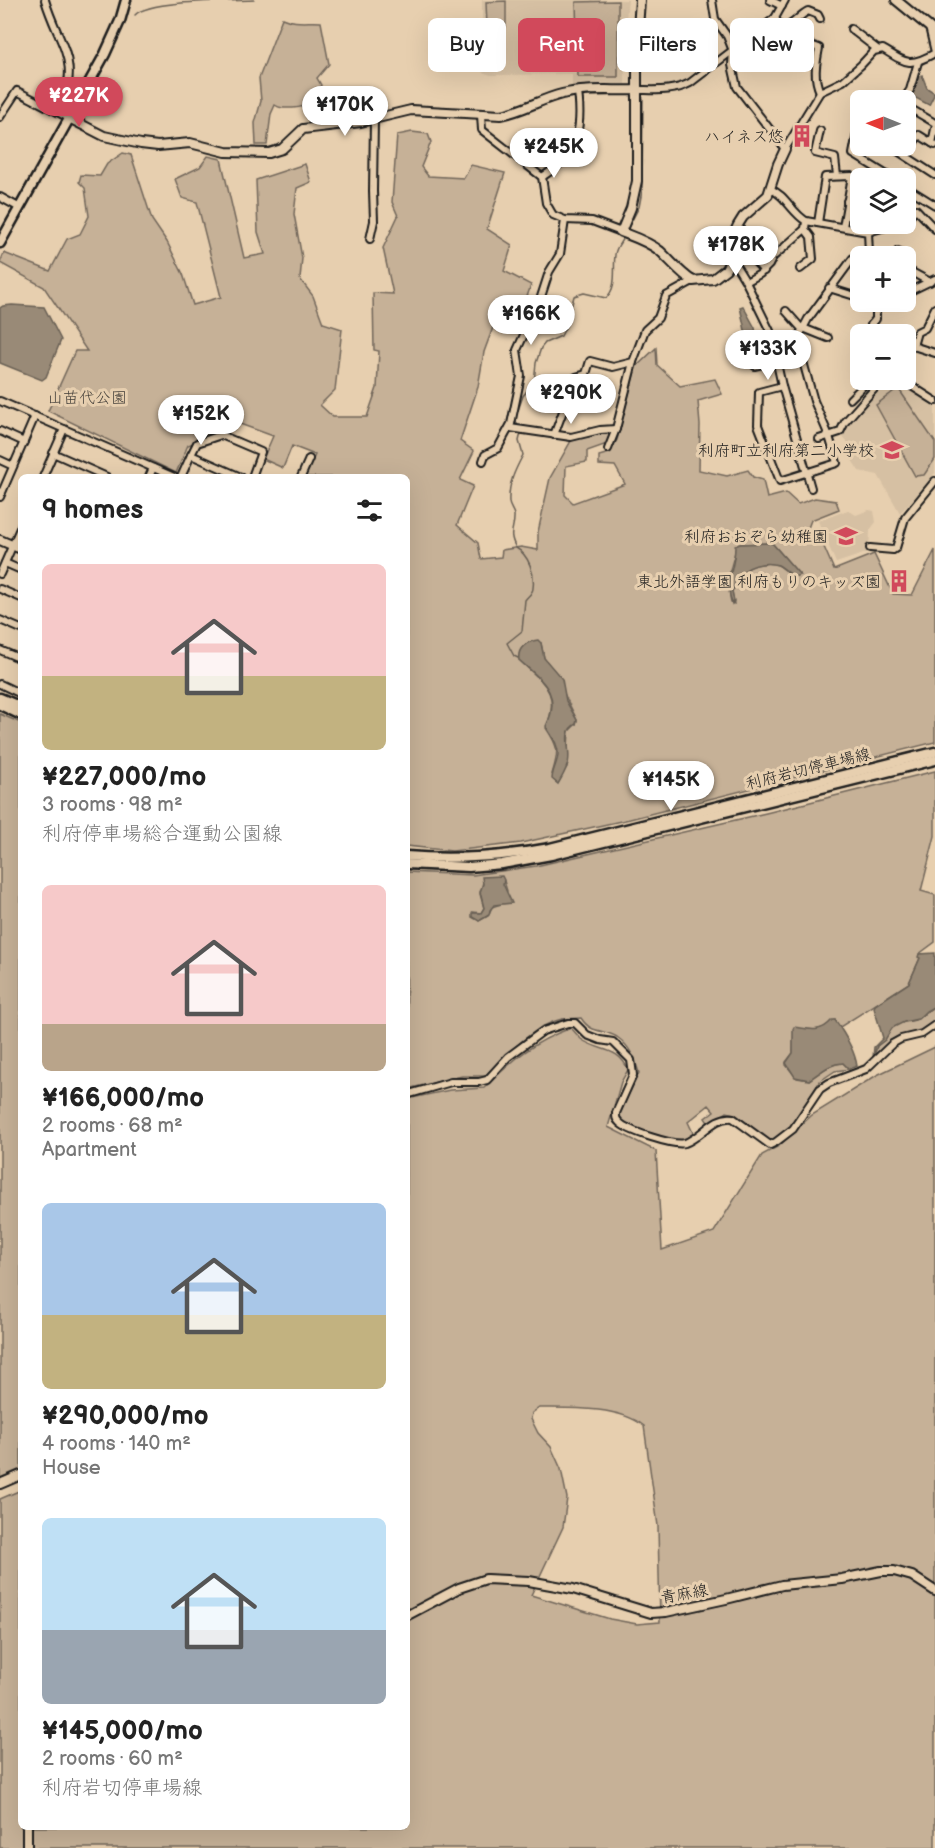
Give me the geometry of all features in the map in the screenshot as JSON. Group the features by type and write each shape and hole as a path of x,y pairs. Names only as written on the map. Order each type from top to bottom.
{"main road":[{"path":"0,243 112,38 126,0"},
{"path":"0,698 18,706"},
{"path":"0,705 18,714"},
{"name":"利府岩切停車場線","path":"410,856 467,859 550,848 935,752"},
{"name":"利府岩切停車場線","path":"410,864 469,867 502,864 551,855 935,760"}],"street":[{"path":"45,0 70,66 70,80 58,112"},
{"path":"621,232 632,208 637,181 637,21 640,0"},
{"path":"712,0 715,19 727,36 730,45"},
{"path":"770,0 784,3 776,18"},
{"path":"851,29 877,49 883,49 901,60 918,62 935,52 932,30 896,0"},
{"path":"797,18 808,11 818,15 820,19"},
{"path":"814,46 819,48 814,73 820,92"},
{"path":"608,449 616,429 633,362 645,330 658,318 666,296 693,281 713,279 721,274 729,263 733,236 738,225 743,217 768,195 777,164 820,92 843,81 877,49"},
{"path":"0,117 17,91 104,136 158,146 190,143 226,152 278,152 303,129 374,119 411,110 481,115 514,113 561,94 679,88 690,83 730,53"},
{"path":"910,90 918,62"},
{"path":"734,72 738,87 785,149"},
{"path":"542,177 563,159 576,141 580,123 578,92"},
{"path":"916,112 935,123"},
{"path":"481,115 482,130 542,177 544,196 550,211 565,220 592,221 647,243 693,281"},
{"path":"370,238 374,221 374,119"},
{"path":"916,139 919,135 934,144 935,129"},
{"path":"820,131 815,153 835,158 837,176"},
{"path":"856,156 876,168"},
{"path":"906,156 935,175"},
{"path":"818,223 825,177 852,176 843,227"},
{"path":"770,189 777,191 797,216 806,221 850,228"},
{"path":"916,196 935,205"},
{"path":"0,197 20,208"},
{"path":"916,209 935,229"},
{"path":"483,461 485,455 498,448 510,428 521,376 517,350 540,300 551,269 560,254 565,220"},
{"path":"746,282 764,271 773,257 805,230 806,221"},
{"path":"800,269 813,259 811,237 805,230"},
{"path":"782,386 759,392 758,425 780,481 837,463 829,436 814,401 798,348 803,328 829,288 853,258 869,253 868,234"},
{"path":"748,254 764,271"},
{"path":"729,263 735,264 746,282 770,331 782,386 811,488"},
{"path":"916,273 933,280"},
{"path":"916,288 933,280"},
{"path":"829,288 850,295"},
{"path":"935,308 925,328 917,332 913,346 935,353"},
{"path":"786,311 803,328 828,338"},
{"path":"554,435 576,377 586,374 590,361 613,367 633,362"},
{"path":"755,366 776,361"},
{"path":"916,389 935,401"},
{"path":"850,399 859,390"},
{"path":"819,439 840,432 845,422 873,390"},
{"path":"0,401 167,474"},
{"path":"1,492 35,416"},
{"path":"510,428 571,437 600,430 616,429"},
{"path":"44,474 64,429"},
{"path":"0,432 24,442"},
{"path":"183,474 196,443 221,435 261,452 253,474"},
{"path":"53,453 100,474"},
{"path":"191,455 234,474"},
{"path":"302,474 309,459"},
{"path":"0,460 13,466"},
{"path":"150,474 153,468"},
{"path":"870,548 893,550 896,548 905,518 935,481"},
{"path":"0,574 18,534"},
{"path":"0,540 18,548"},
{"path":"5,563 18,569"},
{"path":"0,589 18,597"},
{"path":"0,620 18,628"},
{"path":"0,650 18,658"},
{"path":"0,684 18,693"},
{"path":"410,1094 451,1082 487,1080 508,1057 543,1031 575,1023 587,1035 614,1042 632,1060 633,1075 616,1113 620,1124 653,1138 681,1144 694,1138 715,1122 729,1117 770,1145 793,1129 820,1089 829,1083 866,1070 892,1044 901,1039 922,1034 935,1025"},
{"path":"0,1484 18,1476"},
{"name":"青麻線","path":"410,1614 459,1588 486,1579 529,1581 573,1590 651,1612 666,1612 782,1585 842,1579 881,1571 894,1571 912,1576 935,1591"},
{"path":"27,1830 27,1848"}],"shaded area":[{"path":"482,0 628,0 626,18 617,18 617,72 625,72 625,84 572,86 572,74 491,75 482,72 506,72 506,18 482,18"},
{"path":"922,75 927,88 935,93 929,105 916,98 916,90 914,90 919,76"},
{"path":"12,305 44,307 61,340 46,377 42,380 0,363 0,308"},
{"path":"743,306 755,328 759,347 749,349 740,307"},
{"name":"利府町立利府第二小学校","path":"878,390 912,390 935,407 935,473 900,513 878,475 859,471 850,457 848,443 842,436 847,425"},
{"name":"利府おおぞら幼稚園","path":"848,510 856,515 869,510 874,511 876,522 870,530 869,552 836,563 818,521"},
{"path":"772,543 800,575 794,577 773,564 751,567 742,574 732,591 734,601 732,604 729,581 735,546"},
{"path":"538,640 541,643 544,658 562,679 566,701 577,720 568,733 569,761 558,784 552,779 558,750 546,726 551,715 551,696 542,681 519,660 524,646"},
{"path":"502,876 503,884 512,903 494,905 489,915 479,921 472,917 472,913 481,913 484,908 480,892 483,884 482,877"},
{"path":"935,953 935,1006 918,1019 892,1028 885,1040 877,1046 873,1057 874,1047 883,1038 875,1005 909,983 920,958 919,954"},
{"path":"835,1020 849,1042 857,1066 849,1069 843,1063 838,1063 809,1080 795,1077 786,1063 793,1053 794,1027 819,1029"}],"green space":[{"path":"506,1 506,18 487,18 486,2"},
{"path":"618,1 618,77 578,77 578,72 605,72 605,18 576,18 576,2"},
{"path":"282,18 296,22 321,22 329,64 317,78 321,85 312,102 293,108 281,108 275,105 271,114 267,145 256,145 255,123 261,101 259,78"},
{"name":"山苗代公園","path":"412,132 428,134 431,142 421,167 428,176 464,178 471,165 505,173 487,229 512,245 504,271 531,285 515,331 495,322 484,352 478,387 460,441 474,451 460,480 473,486 457,525 478,543 481,559 501,557 502,550 521,547 538,550 538,532 550,478 571,441 601,432 611,432 607,444 587,451 587,462 566,466 565,495 573,503 625,484 615,466 599,465 599,456 609,453 617,440 636,367 656,348 657,365 680,386 715,379 722,394 698,401 699,470 727,476 748,470 753,477 763,480 767,498 786,493 798,504 815,498 836,501 839,509 811,520 805,536 812,542 821,540 834,570 874,554 893,594 912,595 935,550 935,742 630,819 521,843 452,851 410,846 410,474 306,474 315,455 292,446 283,468 263,459 273,436 240,424 188,445 176,473 48,411 75,351 87,351 44,287 0,263 4,253 50,271 67,239 80,234 89,216 85,188 79,182 81,175 100,176 107,164 123,153 131,155 152,220 167,242 183,274 193,305 221,297 197,202 182,198 175,179 200,167 208,156 221,159 244,258 265,254 258,232 256,180 305,164 311,182 297,188 294,214 302,258 300,279 313,296 323,323 342,329 335,390 320,405 333,417 367,417 377,388 379,351 374,350 373,293 393,294 383,248 398,216 392,202 397,135","holes":["772,543 796,571 794,577 778,565 767,563 751,567 738,580 732,591 734,604 731,603 729,580 736,546 740,544","541,643 544,658 552,669 577,720 569,731 567,767 561,775 552,774 556,750 546,728 550,715 550,696 542,682 519,660"]},
{"path":"895,390 899,390 935,442 935,459 924,475 915,476 876,405"},
{"path":"0,714 18,722 18,1470 0,1478"},
{"path":"935,771 935,836 921,891 935,895 935,942 919,954 920,958 909,983 840,1027 835,1020 826,1027 815,1030 794,1028 793,1053 786,1065 797,1078 809,1080 833,1065 843,1063 849,1069 835,1071 820,1081 792,1126 773,1141 735,1114 727,1112 709,1124 705,1118 714,1111 709,1105 688,1122 694,1135 681,1141 654,1135 625,1124 619,1114 639,1073 634,1058 625,1044 617,1037 589,1027 581,1018 551,1022 531,1034 485,1076 462,1076 410,1088 410,872 473,875 536,866","holes":["504,881 507,891 501,904 492,907 488,916 479,921 473,912 481,913 484,908 480,894 483,882"]},
{"path":"935,1006 935,1021 918,1032 900,1036 888,1043 874,1057 877,1046 893,1027 918,1019"},
{"path":"571,1028 581,1039 614,1053 624,1062 628,1070 621,1082 608,1127 656,1151 662,1250 714,1232 762,1155 779,1146 812,1115 877,1075 935,1047 935,1848 0,1848 0,1499 18,1491 18,1830 410,1830 410,1098 450,1090 484,1088 524,1052 545,1039","holes":["539,1408 579,1408 621,1415 634,1419 644,1426 658,1526 660,1622 637,1624 610,1619 531,1595 563,1527 567,1498 561,1469 551,1447 538,1433 531,1419 532,1413"]}],"waterway":[{"path":"135,15 156,6 254,0"},
{"path":"628,228 639,207 642,191 643,98"},
{"path":"518,426 515,419 523,396 534,382 536,363 541,348 545,343 561,336 567,324 574,296 584,293 606,298 610,294 614,284 615,253 623,238"},
{"path":"518,658 514,656 507,643 522,631 525,600 532,591 533,583 528,560 513,543 514,515 509,502 511,483 523,455 519,441 521,433"}],"place":[{"name":"ハイネス悠","path":"802,136"},
{"name":"利府町立利府第二小学校","path":"892,450"},
{"name":"利府おおぞら幼稚園","path":"846,536"},
{"name":"東北外語学園 利府もりのキッズ園","path":"899,581"}]}
